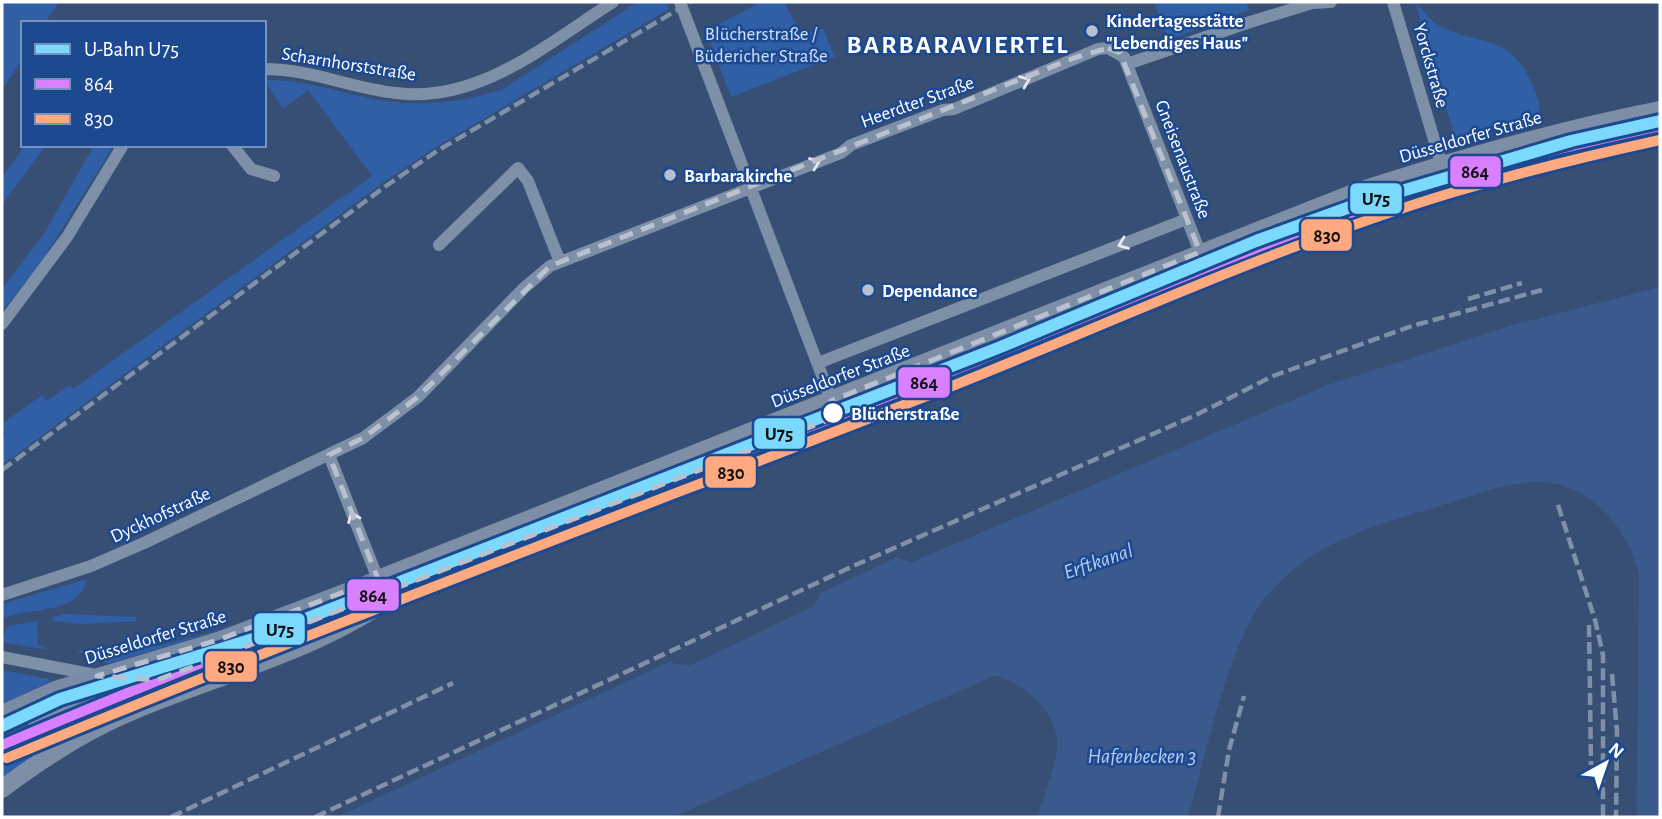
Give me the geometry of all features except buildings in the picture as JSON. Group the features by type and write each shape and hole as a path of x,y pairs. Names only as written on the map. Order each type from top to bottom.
{"main road":[{"name":"Düsseldorfer Straße","path":"2,745 157,680 411,582 1203,260 1362,207 1443,172 1567,130 1660,110"},
{"name":"Düsseldorfer Straße","path":"1443,172 1660,127"},
{"name":"Düsseldorfer Straße","path":"2,713 55,689 218,640 835,408"},
{"path":"2,789 36,764 102,724 348,625 411,582"}],"street":[{"name":"Scharnhorststraße","path":"266,69 317,74 371,90 399,94 450,91 501,73 613,2"},
{"path":"680,2 835,408"},
{"path":"1127,64 1312,3 1331,2"},
{"name":"Yorckstraße","path":"1393,2 1443,172"},
{"name":"Heerdter Straße","path":"751,188 1098,49 1108,48 1120,53 1127,64"},
{"name":"Gneisenaustraße","path":"1127,64 1203,260"},
{"path":"2,324 67,237 122,147"},
{"path":"234,147 251,169 274,176"},
{"path":"439,245 518,168 528,181 560,262"},
{"name":"Dyckhofstraße","path":"2,595 91,566 144,544 328,455 390,420 418,397 537,276 560,262 751,188"},
{"name":"Düsseldorfer Straße","path":"818,363 1187,219"},
{"path":"328,455 378,579"},
{"path":"2,657 121,680 157,680"},
{"path":"2,745 74,699 97,676"}],"highlighted area":[{"path":"1108,48 1120,53 1200,252 831,401 838,416 214,659 157,680 97,676 218,640 378,579 329,455 363,438 418,397 550,266 1074,58"}],"green space":[{"path":"4,2 59,2 46,21 21,21 21,62 2,89"},
{"path":"638,2 666,2 669,9 436,147 384,182 2,465 2,437 5,434 2,424 42,395 47,401 69,385 73,389 372,176 308,90 283,109 266,80 302,83 399,103 452,101 503,89"},
{"name":"Blücherstraße / Büdericher Straße","path":"761,2 784,2 801,34 823,29 835,57 731,97 706,31"},
{"path":"1154,2 1246,2 1249,10 1168,40"},
{"path":"1415,2 1438,25 1452,32 1491,43 1513,56 1532,84 1540,115 1456,141"},
{"path":"24,147 45,147 2,205 2,178"},
{"path":"93,147 113,147 44,258 2,312 2,289 45,232"},
{"path":"87,579 82,591 63,605 2,619 2,604"},
{"path":"66,614 136,617 137,621 81,624 53,621 52,617"},
{"path":"37,621 38,644 47,650 2,642 8,626"},
{"path":"234,626 111,663 103,663 103,658 75,651 158,646"},
{"path":"2,670 49,679 50,682 2,704"},
{"path":"57,731 61,738 2,779 2,756"}],"water":[{"path":"1660,287 1660,817 1637,817 1639,575 1634,557 1615,523 1587,497 1552,483 1532,482 1480,493 1361,531 1320,551 1283,579 1265,598 1240,643 1219,703 1188,817 1038,817 1057,749 1053,724 1047,713 1028,693 1005,679 994,676 673,817 337,817 671,661 675,664 691,665 814,606 820,593 896,558 912,562 1328,385 1509,326"}],"railway":[{"path":"2,470 437,151 691,2"},
{"path":"1468,299 1522,283"},
{"path":"315,817 851,567 1196,415 1273,376 1412,326 1542,290"},
{"path":"1558,505 1595,620 1603,655 1603,817"},
{"path":"1589,625 1591,765"},
{"path":"1612,674 1617,731 1616,817"},
{"path":"171,817 453,683"},
{"path":"1218,817 1229,750 1244,696"}],"metro line":[{"name":"U75","path":"2,726 60,699 259,637 998,348 1256,241 1361,203 1571,141 1660,121"}],"transit line":[{"name":"864","path":"2,745 348,605 930,380 1314,226 1471,173 1660,126"},
{"name":"830","path":"7,758 353,618 932,394 1321,237 1454,192 1660,140"}],"place":[{"name":"Kindertagesstätte \"Lebendiges Haus\"","path":"1092,31"},
{"name":"Barbarakirche","path":"670,175"},
{"name":"Dependance","path":"868,290"},
{"name":"Blücherstraße","path":"833,413"}],"district":[{"name":"BARBARAVIERTEL","path":"958,44"}],"water label":[{"name":"Erftkanal","path":"1098,561"},
{"name":"Hafenbecken 3","path":"1142,756"}]}
